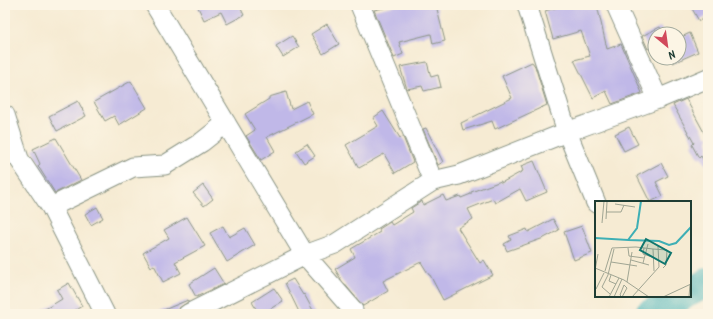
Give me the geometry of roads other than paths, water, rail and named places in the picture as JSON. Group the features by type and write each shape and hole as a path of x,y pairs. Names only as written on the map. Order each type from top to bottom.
{"street":[{"path":"155,5 306,255 353,310"},
{"path":"360,5 434,181"},
{"path":"527,5 567,132 595,201"},
{"path":"616,5 658,99"},
{"path":"188,314 306,255 335,244 434,181 459,175 567,132 658,99 708,78"},
{"path":"5,115 19,159 51,207 105,314"},
{"path":"51,207 133,167 165,166 202,142 226,123"}],"waterway":[{"path":"691,291 708,282"},
{"path":"649,314 681,297"}]}
